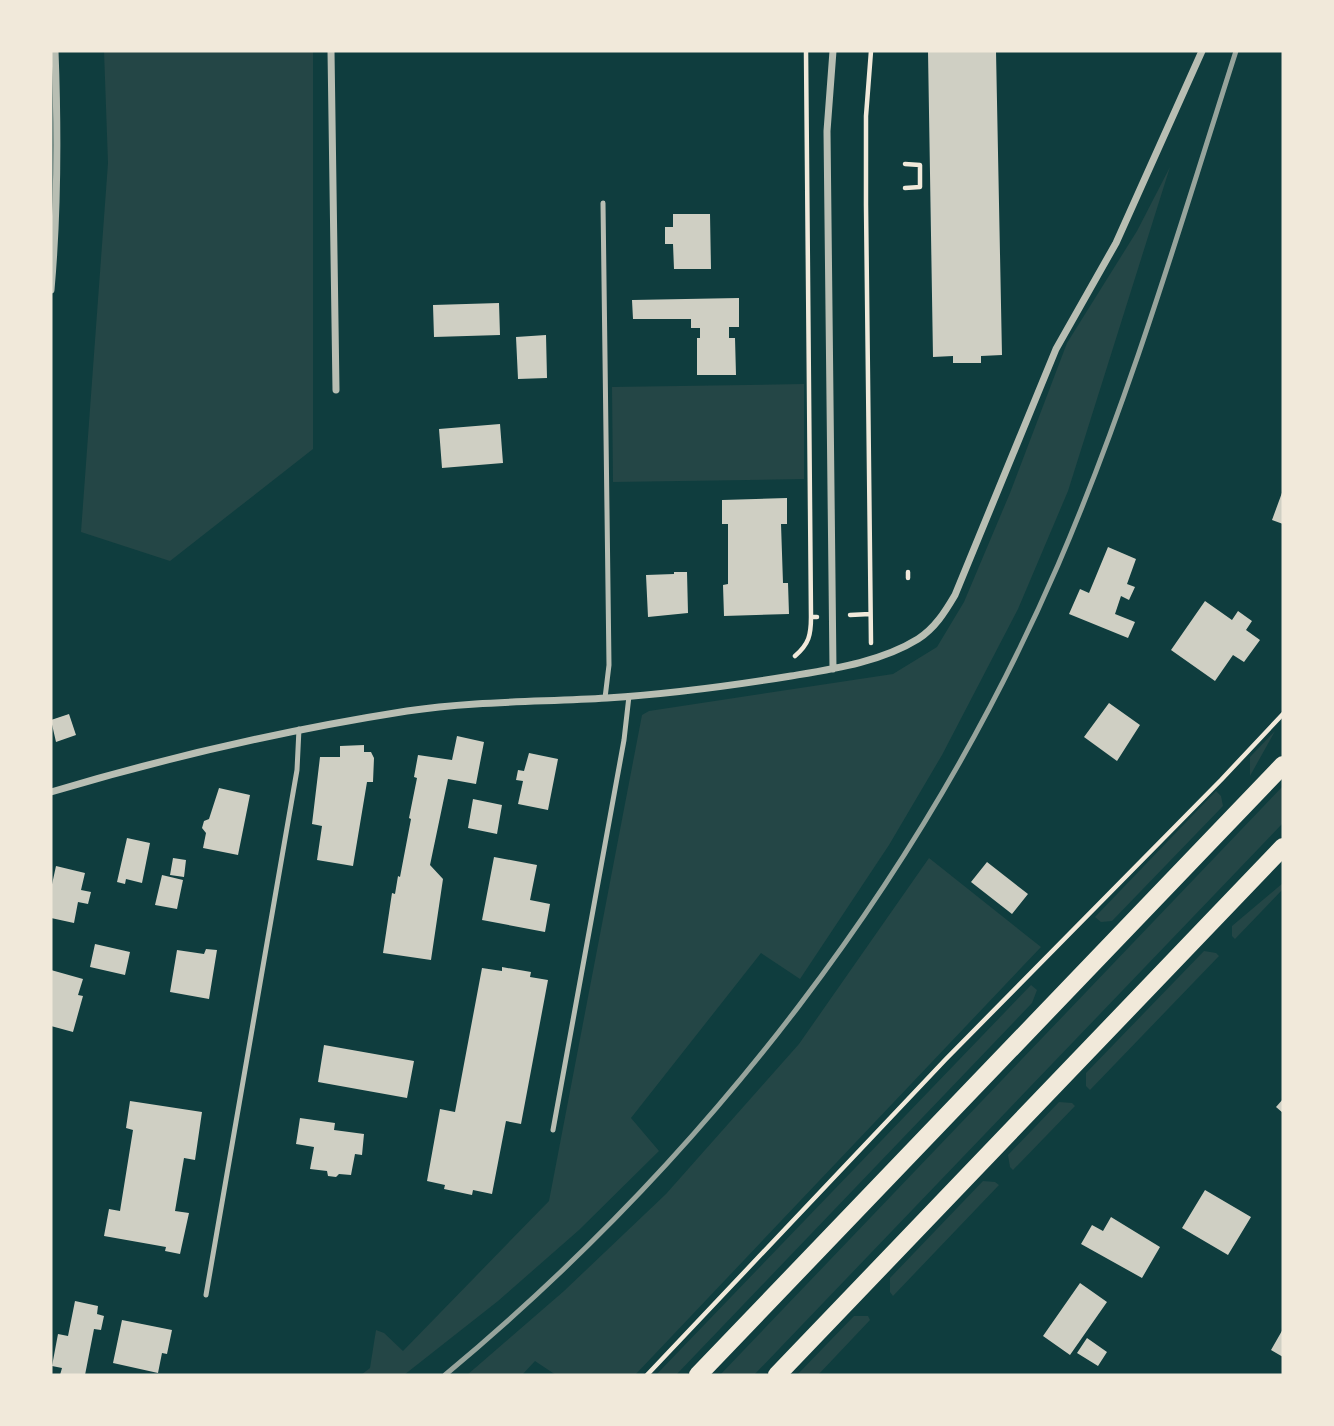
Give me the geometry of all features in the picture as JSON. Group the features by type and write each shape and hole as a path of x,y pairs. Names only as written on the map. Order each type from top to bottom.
{"main road":[{"path":"698,1375 1283,765"},
{"path":"777,1375 1283,847"}],"street":[{"path":"51,290 55,246 55,51"},
{"path":"331,51 336,390"},
{"path":"833,51 827,144 833,669"},
{"path":"51,792 231,744 299,729 411,711 727,687 833,669 896,650 920,638 941,618 955,595 1056,349 1116,243 1202,51"}],"lane":[{"path":"603,203 610,665 605,698"},
{"path":"553,1130 624,740 629,696"},
{"path":"206,1295 297,770 299,729"}],"path":[{"path":"806,51 811,617"},
{"path":"871,658 866,117 872,51"},
{"path":"905,164 920,165 920,187 905,188"},
{"path":"648,1375 984,1020 1283,714"}],"shaded area":[{"path":"104,51 313,51 313,449 170,561 81,532 108,163"},
{"path":"1170,167 1068,491 1018,609 942,755 889,845 800,979 761,953 631,1118 659,1151 579,1230 498,1301 404,1375 361,1375 370,1368 376,1330 384,1333 403,1351 549,1201 642,715 649,711 893,674 937,647 964,602 1010,493 1067,343 1137,231"},
{"path":"804,384 804,479 613,482 612,387"},
{"path":"1275,731 1250,776 1250,757"},
{"path":"1283,786 1283,823 754,1375 720,1375"},
{"path":"1216,791 1221,796 1223,806 1112,921 1101,922 1095,917"},
{"path":"929,858 1041,947 635,1375 556,1375 535,1361 522,1375 467,1375 564,1291 666,1194 799,1044"},
{"path":"1283,883 1283,889 1235,939 1232,936 1232,926"},
{"path":"1204,951 1219,956 1090,1090 1086,1086 1086,1073"},
{"path":"1031,985 1037,990 1032,1003 676,1375 656,1375"},
{"path":"1059,1102 1072,1103 1075,1106 1013,1170 1008,1155"},
{"path":"983,1181 999,1185 893,1296 890,1292 890,1278"},
{"path":"854,1316 868,1316 870,1320 818,1375 797,1375"}],"building":[{"path":"928,51 996,51 1002,355 981,356 981,363 953,363 953,356 933,357"},
{"path":"673,214 710,214 711,269 674,269 673,244 665,244 665,227 673,227"},
{"path":"739,298 739,327 729,327 729,338 735,338 736,375 697,375 697,338 700,338 700,328 691,328 691,319 633,319 632,300"},
{"path":"499,303 500,335 434,337 433,305"},
{"path":"546,335 547,378 518,379 516,337"},
{"path":"500,424 503,463 442,468 439,429"},
{"path":"1283,490 1283,524 1272,520"},
{"path":"787,498 787,524 781,524 783,583 788,583 789,614 724,616 723,585 728,584 728,524 722,524 722,500"},
{"path":"1108,547 1136,559 1127,584 1135,587 1129,600 1121,596 1115,614 1135,622 1128,638 1069,614 1080,589 1089,593"},
{"path":"687,572 688,613 648,617 646,575"},
{"path":"1205,601 1232,620 1238,611 1252,621 1246,630 1260,640 1244,662 1233,655 1215,681 1171,650"},
{"path":"1109,703 1140,725 1117,761 1084,737"},
{"path":"69,714 76,735 56,742 51,720"},
{"path":"457,736 484,742 476,784 448,779 430,865 443,879 431,960 383,953 392,893 395,894 398,876 400,877 411,819 418,755 452,760"},
{"path":"364,745 364,752 371,752 374,758 373,782 367,782 353,866 317,860 322,826 312,824 320,757 340,757 340,746"},
{"path":"529,753 558,759 548,810 518,804 523,781 516,780 518,770 524,771"},
{"path":"219,788 250,795 238,855 203,848 206,833 202,828 204,821 209,819"},
{"path":"473,799 502,805 497,834 468,828"},
{"path":"127,838 150,843 142,883 126,879 125,884 117,882"},
{"path":"494,857 537,865 530,900 550,904 545,932 482,920"},
{"path":"173,858 186,860 184,877 170,875"},
{"path":"987,862 1028,894 1012,914 971,882"},
{"path":"56,866 85,873 81,890 91,892 88,904 78,902 74,923 51,918 51,889"},
{"path":"162,875 183,880 177,909 155,905"},
{"path":"95,944 130,952 125,975 90,967"},
{"path":"206,949 217,950 209,999 170,992 177,950 204,954"},
{"path":"502,967 531,972 530,977 548,980 521,1124 506,1121 492,1194 473,1190 472,1195 444,1189 445,1185 427,1181 440,1109 455,1112 482,968 502,971"},
{"path":"51,970 83,979 78,995 83,996 73,1032 51,1026"},
{"path":"324,1045 414,1061 407,1098 318,1082"},
{"path":"1283,1099 1283,1113 1276,1107"},
{"path":"130,1101 202,1112 195,1160 184,1158 175,1211 189,1213 180,1254 165,1251 166,1247 104,1236 109,1209 120,1211 133,1130 126,1128"},
{"path":"300,1118 335,1123 334,1130 364,1134 362,1155 355,1154 351,1175 328,1176 327,1171 310,1169 314,1147 296,1144"},
{"path":"1205,1190 1251,1217 1228,1255 1182,1228"},
{"path":"1111,1217 1160,1247 1142,1278 1081,1244 1092,1225 1103,1231"},
{"path":"1080,1283 1107,1302 1070,1355 1043,1336"},
{"path":"75,1301 98,1306 97,1314 104,1316 101,1330 94,1329 85,1375 60,1375 62,1368 52,1366 58,1334 68,1336"},
{"path":"122,1320 172,1330 167,1354 162,1353 158,1373 113,1363"},
{"path":"1283,1329 1283,1357 1271,1350"},
{"path":"1087,1338 1107,1352 1098,1366 1077,1353"}],"railway":[{"path":"445,1375 541,1290 633,1200 719,1105 799,1006 874,902 942,793 1003,681 1058,565 1084,502 1153,310 1236,51"}]}
